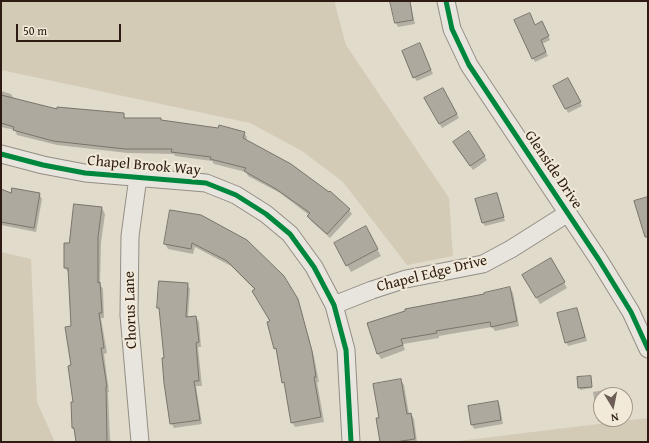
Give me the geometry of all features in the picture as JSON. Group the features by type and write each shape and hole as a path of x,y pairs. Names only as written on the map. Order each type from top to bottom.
{"street":[{"name":"Glenside Drive","path":"446,1 452,29 469,65 599,260 631,312 648,350"},
{"name":"Chapel Brook Way","path":"1,154 43,165 85,173 206,183 236,195 290,234 314,267 334,305 346,350 351,442"},
{"name":"Chorus Lane","path":"138,177 130,236 129,316 140,442"},
{"name":"Chapel Edge Drive","path":"334,305 372,290 406,279 483,264 511,250 568,213"}],"shaded area":[{"path":"1,1 336,1 335,4 346,45 449,198 453,256 407,265 343,182 302,151 250,123 1,70"},
{"path":"1,252 31,259 37,402 55,442 1,442"},
{"path":"648,418 648,442 450,442 593,425 593,427 633,427 633,420"}],"building":[{"path":"390,1 410,1 413,20 395,23"},
{"path":"530,13 535,25 542,21 549,36 541,40 546,52 532,59 514,20"},
{"path":"420,43 431,70 413,78 402,51"},
{"path":"568,78 581,102 565,109 553,86"},
{"path":"443,88 457,114 439,124 424,98"},
{"path":"1,95 57,109 57,107 124,113 124,118 161,118 161,120 218,128 219,125 245,132 243,138 291,164 329,192 330,191 350,209 327,234 307,216 310,213 276,189 244,171 246,168 210,159 211,157 171,152 172,149 125,149 53,141 13,130 14,127 1,123"},
{"path":"469,131 485,156 470,166 453,142"},
{"path":"12,188 40,193 34,228 1,222 1,189 11,193"},
{"path":"497,193 504,217 482,223 475,199"},
{"path":"648,197 648,237 645,237 634,201"},
{"path":"74,204 102,207 98,237 98,283 100,282 102,313 99,313 104,348 101,348 107,387 107,442 76,442 74,428 72,428 71,402 73,402 68,366 71,365 65,327 71,326 68,268 64,268 64,243 69,243"},
{"path":"170,210 201,215 247,240 284,276 298,299 312,351 316,377 314,377 321,417 291,423 276,348 274,349 267,322 270,321 252,291 255,289 227,261 192,243 191,249 164,244"},
{"path":"366,226 378,249 346,266 334,243"},
{"path":"551,258 565,282 536,298 522,275"},
{"path":"159,281 188,283 186,317 196,316 199,342 196,343 199,381 194,381 200,420 170,424 164,383 162,358 164,358 159,308 157,308"},
{"path":"510,287 517,321 491,327 490,322 436,331 437,333 401,339 403,345 377,354 367,323 405,311 405,309 484,294"},
{"path":"577,308 585,337 565,343 557,313"},
{"path":"591,376 592,387 578,388 577,377"},
{"path":"401,379 407,414 411,413 415,439 395,442 380,442 376,418 379,418 373,384"},
{"path":"498,401 501,420 471,425 468,406"}],"cycle path":[{"path":"446,1 452,29 469,65 599,260 631,312 648,349"},
{"path":"1,154 43,165 85,173 206,183 236,195 266,214 290,234 314,267 334,305 346,350 351,442"}]}
